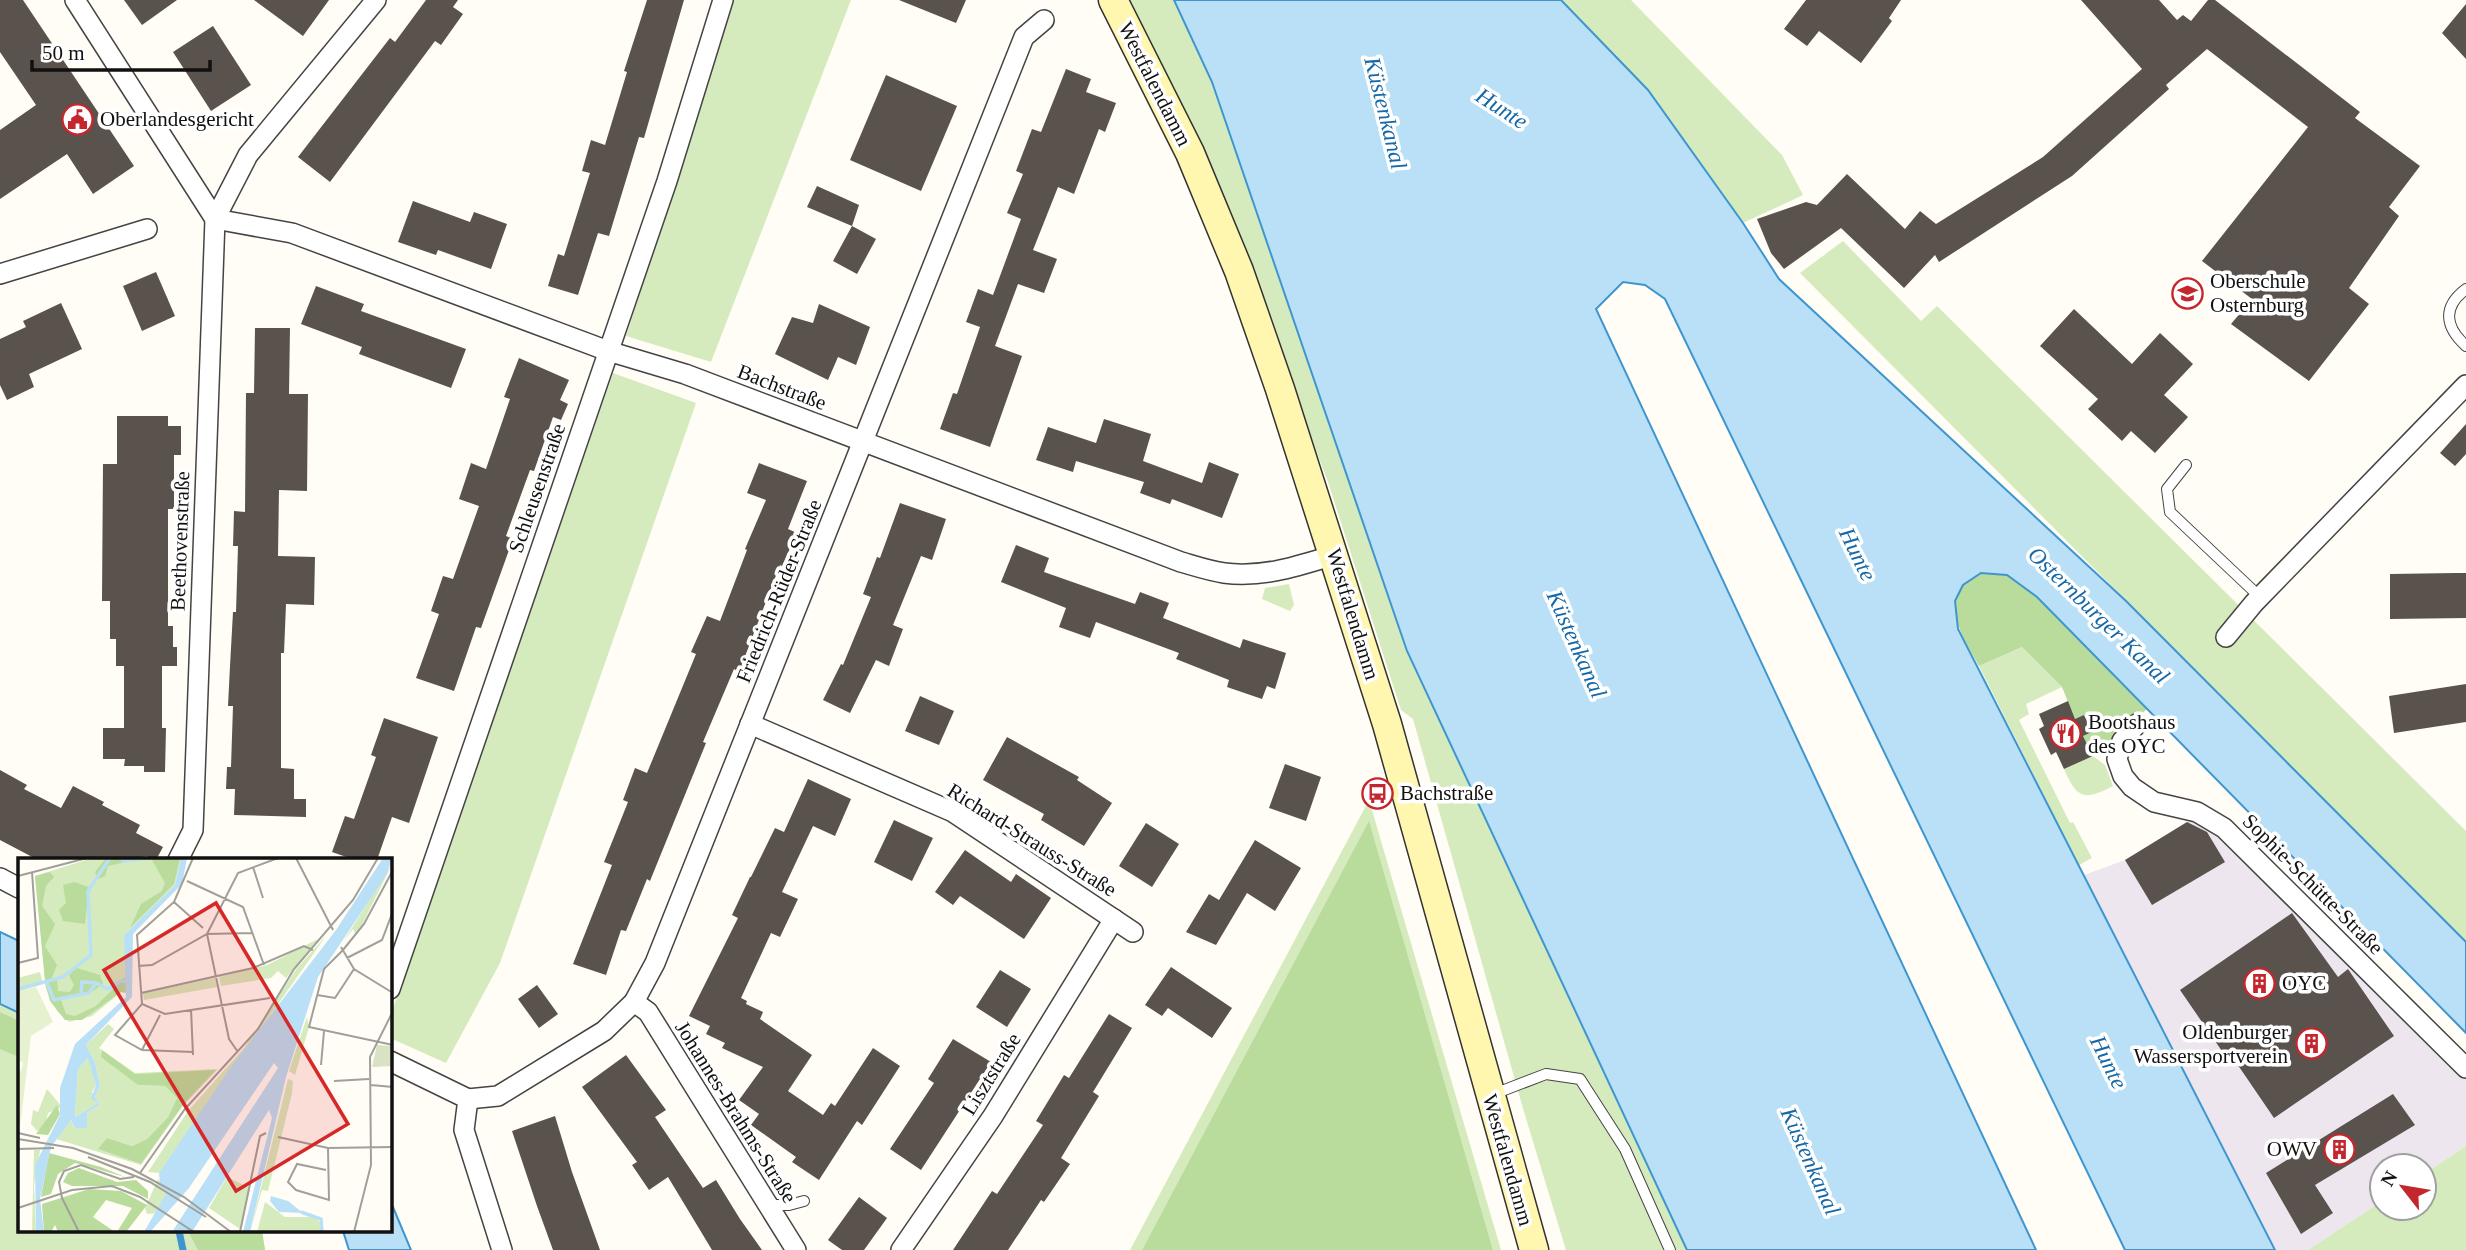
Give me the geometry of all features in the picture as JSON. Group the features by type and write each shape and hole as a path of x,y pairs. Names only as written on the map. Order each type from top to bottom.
{"street":[{"path":"75,0 215,219 248,156 376,0"},
{"name":"Schleusenstraße","path":"392,983 667,181 723,0"},
{"name":"Westfalendamm","path":"1112,0 1190,153 1239,271 1334,555 1418,830 1489,1096 1534,1250"},
{"name":"Friedrich-Rüder-Straße","path":"468,1099 498,1096 604,1031 634,1002 656,963 1024,37 1044,19"},
{"name":"Bachstraße","path":"215,219 292,233 608,351 685,374 1181,562 1223,573 1250,575 1275,572 1334,555"},
{"name":"Beethovenstraße","path":"179,858 193,830 215,219"},
{"path":"0,274 146,229"},
{"path":"2226,637 2260,597 2466,385"},
{"name":"Richard-Strauss-Straße","path":"750,724 953,812 1133,932"},
{"name":"Sophie-Schütte-Straße","path":"2137,724 2122,741 2117,758 2123,776 2132,788 2154,802 2197,812 2224,828 2466,1068"},
{"path":"0,878 18,887"},
{"name":"Lisztstraße","path":"901,1250 993,1116 1114,919"},
{"name":"Johannes-Brahms-Straße","path":"634,1002 648,1012 796,1250"},
{"path":"392,1062 468,1099 464,1130 502,1250"}],"lane":[{"path":"2466,289 2452,302 2448,319 2456,337 2466,346"},
{"path":"2186,465 2167,489 2171,512 2260,597"},
{"path":"1489,1096 1546,1074 1580,1079 1625,1149 1670,1250"},
{"path":"767,1205 789,1205 804,1201"}],"shaded area":[{"path":"2197,816 2222,831 2466,1076 2466,1146 2438,1165 2438,1152 2368,1152 2368,1210 2308,1250 2276,1250 2084,875 2125,860"}],"green space":[{"path":"734,0 851,0 711,362 626,336"},
{"path":"1123,0 1174,0 1212,82 1407,651 1687,1250 1566,1250 1524,1112 1413,719 1401,710 1328,482 1192,127"},
{"path":"1561,0 1631,0 1782,155 1803,195 1743,223 1648,90"},
{"path":"1843,241 1921,321 1937,306 2466,831 2466,942 1800,273"},
{"path":"613,373 696,403 500,963 446,1063 392,1039 392,1011"},
{"path":"1981,573 2007,575 2037,597 2147,709 2093,756 2083,736 2092,732 2085,715 2075,719 2062,687 2022,647 1979,666 1963,637 1955,605 1957,594 1963,585"},
{"path":"1289,584 1294,605 1290,611 1262,599 1265,588"},
{"path":"2022,647 2062,687 2026,704 2029,714 2019,720 2070,823 2073,822 2092,858 2079,865 1979,666"},
{"path":"2093,756 2105,765 2113,786 2095,794 2082,794 2073,786 2064,769"},
{"path":"1369,800 1501,1250 1493,1250 1369,822 1142,1250 1130,1250"},
{"path":"1369,821 1493,1250 1142,1250"},
{"path":"0,1005 18,1014 18,1232 262,1232 265,1250 0,1250"},
{"path":"0,1012 18,1021 18,1057 0,1049"},
{"path":"2466,1146 2466,1250 2308,1250 2368,1210 2368,1222 2438,1222 2438,1165"},
{"path":"189,1232 262,1232 265,1250 198,1250"}],"water":[{"path":"1174,0 1561,0 1648,90 1743,223 1779,279 2126,601 2466,942 2466,1033 2037,597 2007,575 1981,573 1963,585 1955,601 1958,629 2275,1250 2125,1250 1665,299 1645,285 1623,282 1596,309 2036,1250 1687,1250 1407,651 1212,82"},
{"path":"0,932 18,941 18,1013 0,1004"},
{"path":"392,1205 411,1250 349,1250 343,1232 392,1232"}],"building":[{"path":"0,0 23,0 134,166 93,194 67,154 0,199 0,130 36,105 0,52"},
{"path":"124,0 177,0 142,25"},
{"path":"254,0 329,0 303,36"},
{"path":"426,0 458,0 453,7 463,14 441,45 435,41 330,182 298,157 390,38 395,42"},
{"path":"647,0 684,0 644,138 639,137 609,236 598,233 578,295 548,286 558,254 564,256 590,173 582,171 591,140 605,145 627,72 624,71"},
{"path":"899,0 966,0 956,23"},
{"path":"1806,0 1901,0 1889,18 1892,21 1861,63 1819,31 1807,46 1784,29"},
{"path":"2081,0 2159,0 2177,20 2183,15 2191,21 2208,0 2215,0 2360,112 2355,118 2420,166 2389,207 2399,216 2349,288 2369,304 2309,381 2231,324 2252,299 2202,261 2308,127 2207,49 2166,85 2169,89 2072,176 1939,262 1935,255 1904,288 1841,228 1784,269 1771,253 1757,219 1806,202 1817,205 1847,174 1905,229 1920,211 1936,224 2043,157 2142,69"},
{"path":"2466,4 2466,59 2442,33"},
{"path":"213,26 251,85 211,111 173,52"},
{"path":"1066,69 1091,79 1086,92 1116,103 1105,132 1099,129 1074,194 1058,187 1033,250 1057,259 1044,293 1018,284 995,346 1022,356 990,447 940,429 953,393 957,394 980,327 966,322 978,289 993,295 1021,219 1007,213 1023,174 1016,171 1032,129 1041,132"},
{"path":"886,75 957,106 921,191 850,160"},
{"path":"817,186 859,205 852,226 807,207"},
{"path":"413,201 470,222 474,212 507,224 491,269 438,250 436,255 398,242"},
{"path":"852,226 876,239 857,274 833,261"},
{"path":"156,272 175,316 142,331 123,286"},
{"path":"316,286 364,304 361,311 466,349 451,388 359,354 362,347 301,324"},
{"path":"61,303 82,349 29,374 34,387 7,400 0,385 0,339 26,327 23,321"},
{"path":"819,304 870,327 856,365 838,357 828,380 775,354 792,317 813,323"},
{"path":"2074,309 2132,364 2160,333 2193,364 2164,395 2188,417 2155,453 2131,431 2122,441 2088,409 2098,399 2040,346"},
{"path":"255,328 290,328 289,394 308,394 307,491 279,490 278,556 315,557 314,605 286,604 284,653 281,653 281,768 294,769 294,799 306,799 306,817 234,815 235,789 226,789 227,767 231,767 233,706 228,706 233,612 236,612 238,546 233,546 234,511 245,512 246,393 254,393"},
{"path":"519,358 569,380 560,400 568,404 561,420 553,417 534,471 530,470 506,536 513,539 481,628 476,627 454,691 416,678 439,614 431,611 443,576 453,579 479,506 459,499 471,463 486,469 510,399 504,397"},
{"path":"117,416 168,416 168,426 181,426 181,455 174,455 174,509 168,509 168,626 173,626 177,666 162,666 162,728 166,728 165,772 144,772 144,766 124,766 125,759 103,759 103,728 124,728 124,666 116,666 116,639 110,639 110,601 102,601 103,464 117,464"},
{"path":"1104,419 1151,434 1143,461 1202,483 1209,462 1239,474 1222,518 1172,499 1170,504 1140,493 1144,482 1076,461 1073,472 1036,460 1048,427 1096,443"},
{"path":"2466,424 2466,454 2455,466 2440,453"},
{"path":"759,463 807,481 788,529 797,533 782,566 780,565 739,672 734,669 703,742 706,743 650,881 647,879 626,931 621,930 606,975 573,964 612,865 604,862 628,802 623,800 635,768 647,773 696,654 691,652 707,616 720,621 747,550 745,549 766,500 747,493"},
{"path":"900,503 946,519 932,560 921,556 893,625 903,629 889,666 876,660 850,713 823,700 841,664 843,665 871,597 863,594 877,557 880,558"},
{"path":"1016,545 1049,558 1044,572 1135,604 1140,592 1169,603 1163,618 1240,648 1243,639 1286,653 1275,689 1267,686 1262,699 1227,687 1229,680 1176,659 1179,653 1096,622 1090,638 1059,627 1066,608 1001,582"},
{"path":"2466,573 2466,618 2390,619 2390,574"},
{"path":"2466,684 2466,722 2394,733 2389,696"},
{"path":"920,696 954,711 939,745 905,731"},
{"name":"Bootshaus des OYC","path":"2068,701 2075,719 2084,715 2092,732 2083,736 2093,756 2064,769 2056,752 2051,755 2039,729 2044,726 2039,714"},
{"path":"384,718 438,737 409,823 392,817 378,858 349,858 332,852 345,816 354,819 376,757 371,755"},
{"path":"1007,737 1079,777 1077,780 1112,803 1084,846 1041,820 1044,814 983,780"},
{"path":"1285,764 1321,777 1306,821 1269,808"},
{"path":"0,770 27,785 24,789 61,808 73,786 140,825 136,833 163,847 157,858 34,858 0,840"},
{"path":"808,779 851,799 835,836 813,826 782,892 798,899 780,937 771,933 741,998 747,1001 746,1004 763,1012 760,1019 812,1055 788,1091 823,1115 831,1103 835,1106 873,1048 900,1066 862,1125 857,1121 819,1180 792,1162 796,1157 751,1125 759,1114 739,1100 763,1067 722,1048 725,1043 706,1034 710,1026 689,1016 738,918 732,915 750,877 775,828 784,832"},
{"path":"894,820 933,838 912,881 874,862"},
{"path":"2187,822 2207,832 2225,862 2152,905 2125,860"},
{"path":"1146,823 1179,844 1152,887 1119,866"},
{"path":"1255,840 1301,868 1275,911 1247,893 1216,945 1186,932 1209,894 1219,900"},
{"path":"965,850 1011,882 1016,874 1051,898 1024,939 960,896 953,905 935,892"},
{"path":"2292,913 2338,977 2348,969 2394,1036 2274,1118 2229,1052 2224,1054 2180,990"},
{"path":"1171,967 1232,1008 1212,1038 1168,1008 1162,1016 1145,1005"},
{"path":"1000,970 1031,989 1007,1027 976,1007"},
{"path":"537,985 558,1014 539,1028 518,999"},
{"path":"1109,1014 1132,1028 1093,1092 1099,1096 1061,1158 1070,1164 1044,1202 1041,1200 1008,1250 953,1250 992,1191 997,1194 1043,1125 1036,1121 1064,1075 1069,1078"},
{"path":"953,1039 991,1062 921,1170 890,1149 934,1083 928,1079"},
{"path":"626,1055 666,1110 655,1117 703,1188 716,1180 762,1250 712,1250 668,1177 649,1190 632,1165 637,1162 582,1087"},
{"name":"OWV","path":"2393,1094 2415,1125 2315,1185 2333,1213 2301,1234 2266,1173"},
{"path":"555,1116 600,1250 553,1250 537,1206 512,1131"},
{"path":"859,1197 887,1218 864,1250 842,1250 828,1240"}],"waterway":[{"path":"179,1232 183,1250"}],"place":[{"name":"Oberlandesgericht","path":"77,119"},
{"name":"Oberschule Osternburg","path":"2187,293"},
{"name":"Bootshaus des OYC","path":"2065,734"},
{"name":"Bachstraße","path":"1377,793"},
{"name":"OYC","path":"2259,983"},
{"name":"Oldenburger Wassersportverein","path":"2311,1044"},
{"name":"OWV","path":"2340,1149"}],"water label":[{"name":"Hunte","path":"1502,108"},
{"name":"Küstenkanal","path":"1386,113"},
{"name":"Hunte","path":"1858,554"},
{"name":"Osternburger Kanal","path":"2099,615"},
{"name":"Küstenkanal","path":"1577,644"},
{"name":"Hunte","path":"2109,1062"},
{"name":"Küstenkanal","path":"1811,1161"}]}
